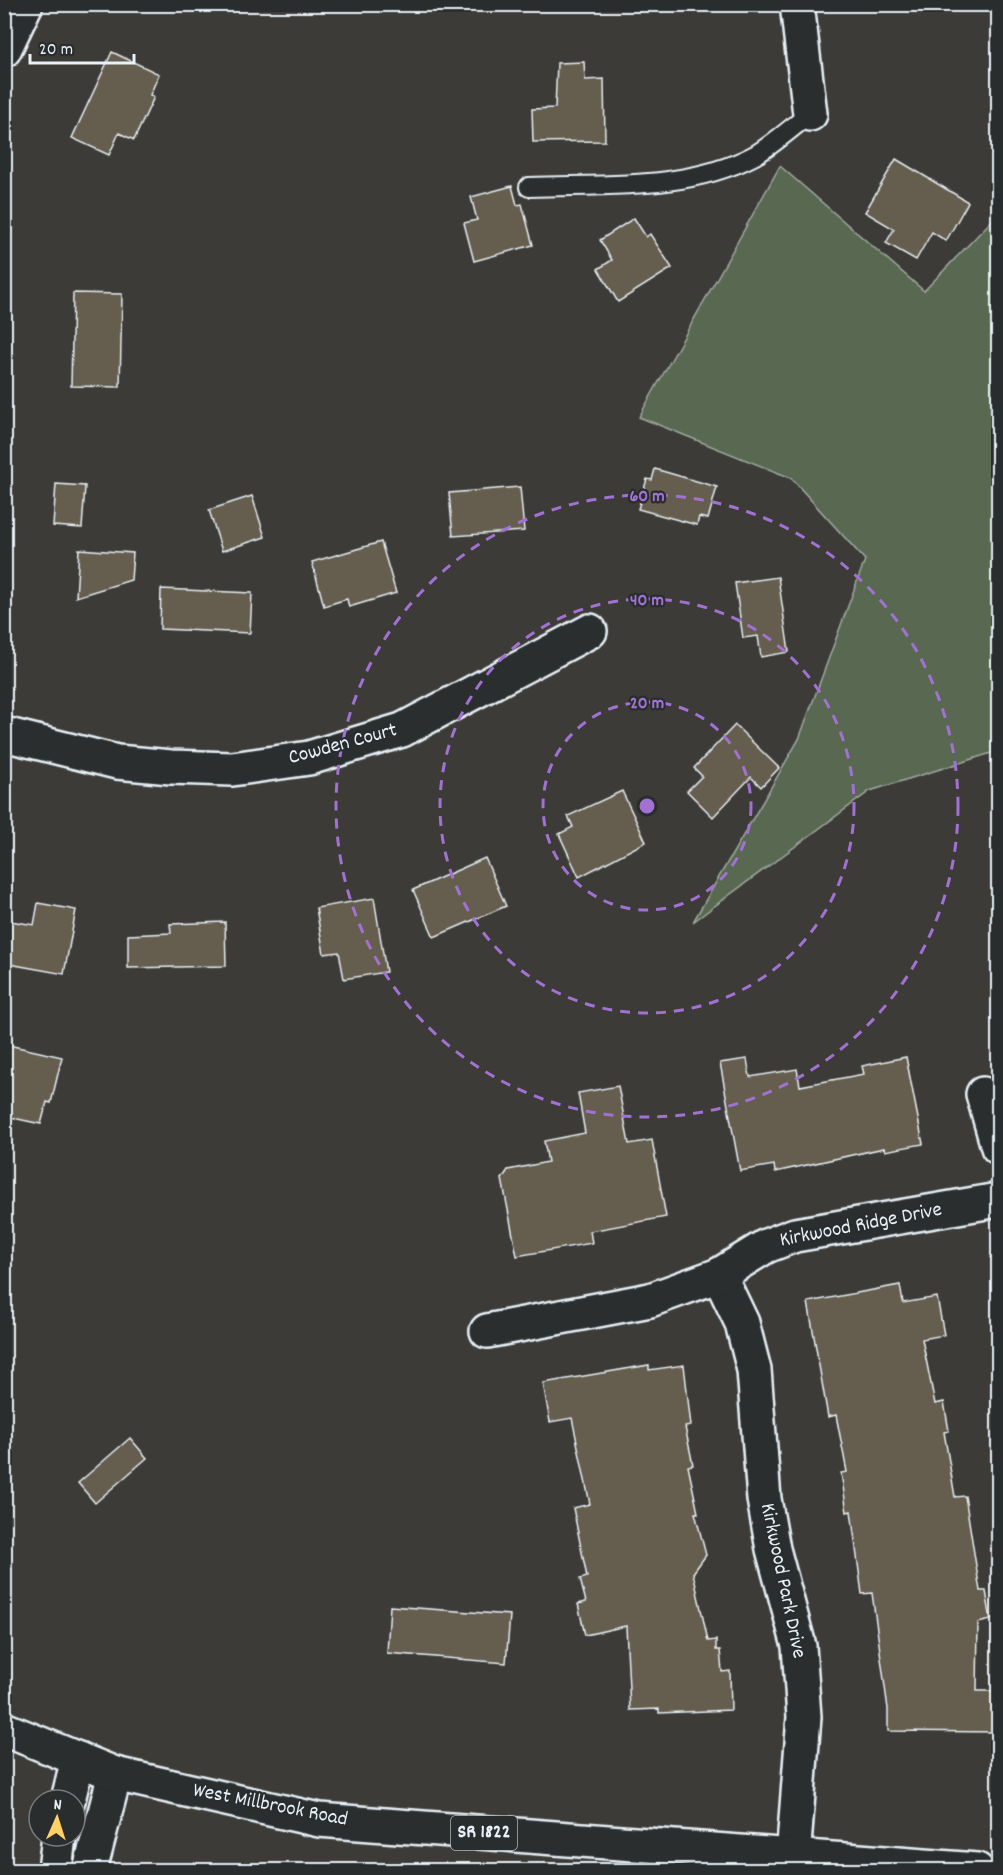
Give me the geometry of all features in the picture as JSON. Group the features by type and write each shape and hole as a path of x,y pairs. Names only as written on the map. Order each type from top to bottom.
{"street":[{"path":"4,50 26,4"},
{"path":"797,4 810,114"},
{"name":"Cowden Court","path":"4,734 117,762 171,767 232,769 309,758 402,730 590,631"},
{"path":"983,1094 999,1148"},
{"name":"Kirkwood Ridge Drive","path":"487,1331 650,1300 719,1275 765,1246 795,1235 999,1200"},
{"name":"Kirkwood Park Drive","path":"719,1275 742,1323 754,1370 764,1499 773,1549 799,1646 804,1717 793,1858"},
{"name":"West Millbrook Road","path":"4,1729 116,1774 319,1820 960,1870"},
{"path":"71,1788 78,1759"},
{"path":"90,1870 116,1774"},
{"path":"56,1870 58,1848"}],"lane":[{"path":"529,187 673,181 717,172 756,154 810,114"}],"green space":[{"path":"780,166 924,291 998,214 998,751 870,791 693,922 799,739 865,560 791,478 639,417"}],"building":[{"path":"112,52 159,74 150,95 154,97 134,140 119,133 109,155 72,138"},
{"path":"584,62 585,80 604,79 605,141 533,142 532,109 555,108 557,63"},
{"path":"896,159 968,202 946,241 932,232 916,260 886,243 894,229 865,212"},
{"path":"512,186 517,205 522,204 533,245 474,261 464,223 477,220 471,197"},
{"path":"634,218 646,237 650,234 672,268 618,302 598,269 612,260 600,240"},
{"path":"73,293 122,294 120,387 71,386"},
{"path":"655,469 717,487 708,519 699,517 697,525 638,509 647,479 652,480"},
{"path":"56,484 85,486 82,528 53,526"},
{"path":"520,487 524,531 453,536 449,493"},
{"path":"252,496 265,537 222,551 209,510"},
{"path":"381,542 396,593 349,607 347,599 324,606 312,562"},
{"path":"79,549 133,553 131,580 76,597"},
{"path":"778,577 789,652 761,657 758,636 743,638 735,583"},
{"path":"161,589 252,593 250,633 160,629"},
{"path":"735,725 779,768 761,787 751,777 713,817 687,791 702,776 694,768"},
{"path":"622,791 646,842 579,877 559,834 573,827 568,816"},
{"path":"485,858 506,906 434,937 413,890"},
{"path":"374,898 386,972 344,979 339,952 324,954 316,908"},
{"path":"38,903 76,910 64,974 4,963 4,920 34,925"},
{"path":"225,922 226,966 128,968 128,935 171,933 170,924"},
{"path":"4,1044 62,1057 51,1103 47,1102 41,1124 4,1116"},
{"path":"906,1057 923,1144 885,1151 884,1148 775,1172 774,1165 740,1171 720,1063 747,1059 750,1077 797,1069 800,1086 864,1074 862,1066"},
{"path":"618,1086 629,1144 652,1140 666,1217 590,1231 592,1243 517,1256 502,1179 508,1170 548,1162 544,1141 585,1133 578,1093"},
{"path":"900,1285 903,1303 937,1297 944,1335 922,1339 935,1404 944,1402 949,1431 944,1432 955,1497 965,1496 980,1591 986,1591 991,1620 978,1623 977,1691 999,1691 999,1732 888,1731 888,1709 872,1593 862,1594 851,1511 847,1512 841,1473 847,1472 836,1415 828,1417 808,1302"},
{"path":"649,1365 649,1370 684,1365 691,1426 685,1427 693,1465 688,1466 698,1513 695,1513 706,1555 693,1573 708,1641 716,1640 716,1650 720,1650 722,1672 730,1671 731,1710 659,1713 659,1709 630,1710 626,1626 585,1635 578,1604 586,1602 580,1579 587,1577 573,1508 590,1504 572,1418 550,1422 543,1383"},
{"path":"130,1438 147,1458 95,1503 78,1483"},
{"path":"390,1606 510,1615 506,1663 387,1653"}]}
